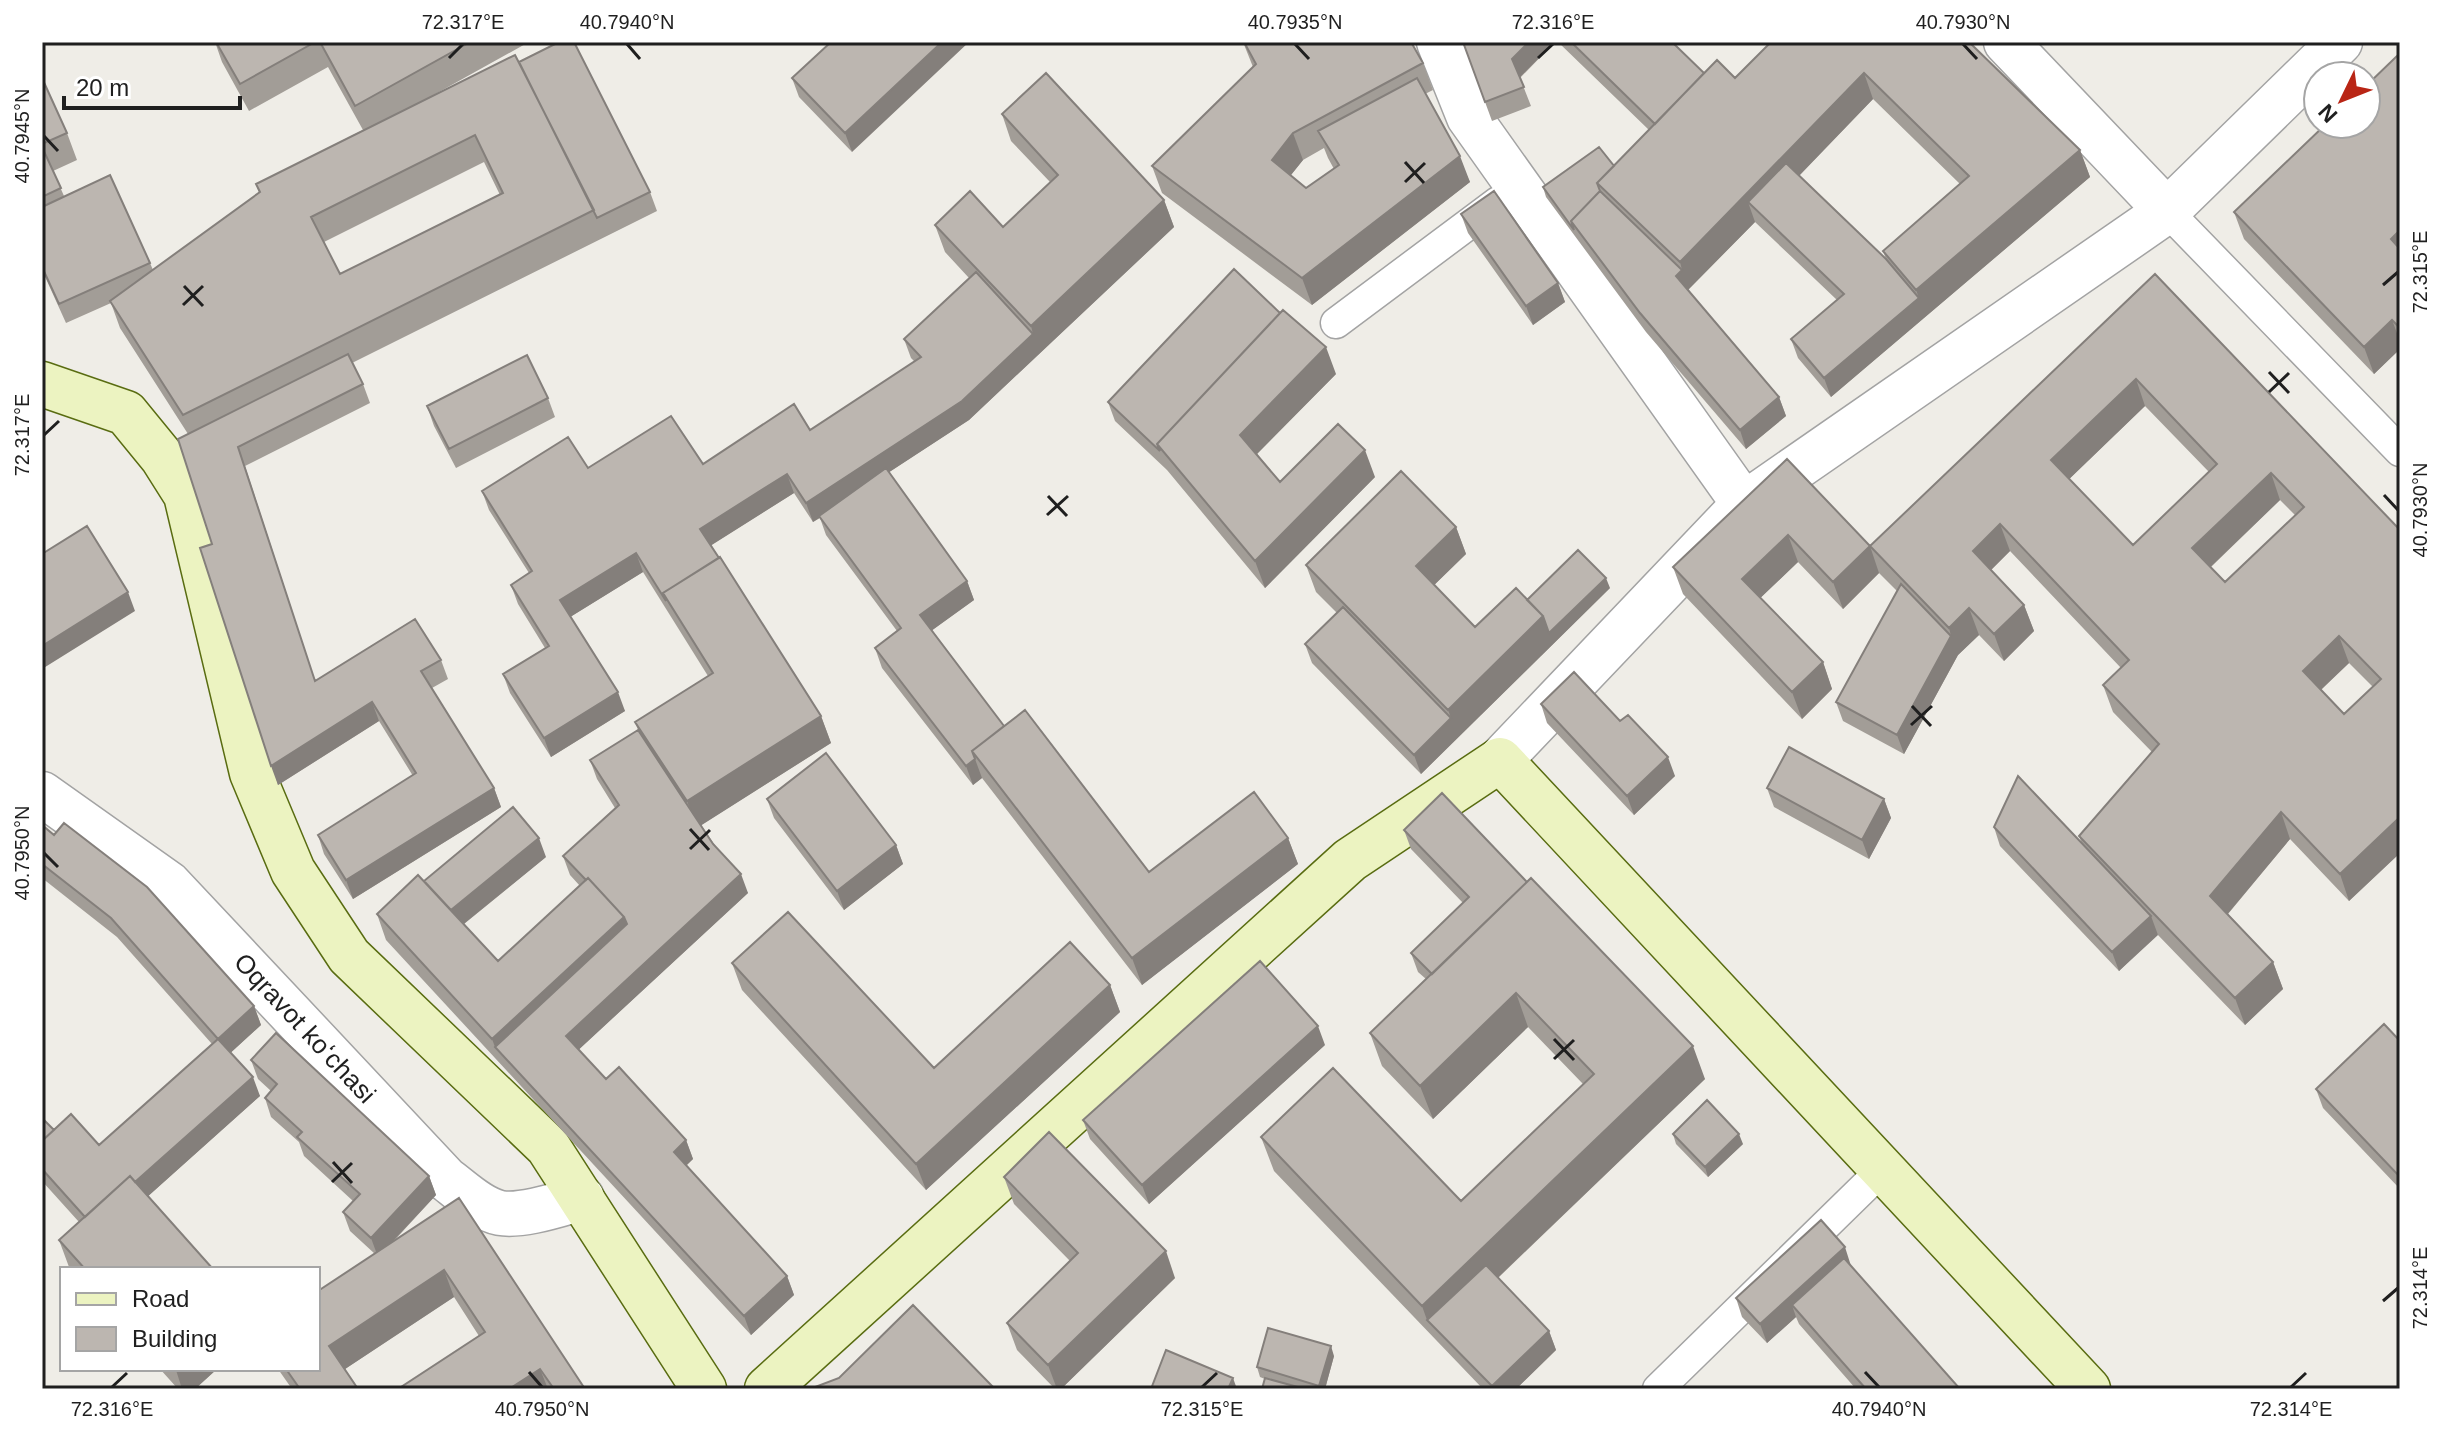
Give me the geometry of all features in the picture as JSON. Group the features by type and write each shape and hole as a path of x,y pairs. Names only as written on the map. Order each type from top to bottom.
{"street":[{"path":"1439,42 1469,117 1744,504"},
{"path":"2006,42 2167,211"},
{"path":"767,1389 1350,860 1500,760 1744,504 2167,211 2340,42"},
{"path":"42,384 126,413 162,457 186,495 252,773 293,871 349,956 548,1147 704,1389"},
{"path":"1500,760 2088,1389"},
{"name":"Oqravot koʻchasi","path":"42,794 169,884 455,1186 472,1199 500,1213 528,1211 582,1198"}],"lane":[{"path":"1336,323 1519,186"},
{"path":"2167,211 2400,451"},
{"path":"1658,1389 1883,1169"}],"building":[{"path":"216,42 315,42 240,84"},
{"path":"320,42 470,42 355,106"},
{"path":"559,42 574,42 650,192 597,218 519,62"},
{"path":"831,42 942,42 845,133 792,78"},
{"path":"1244,42 1411,42 1423,63 1293,133 1272,160 1306,188 1339,165 1318,131 1417,78 1460,156 1302,278 1152,166 1256,64"},
{"path":"1463,42 1529,42 1512,59 1524,87 1485,102"},
{"path":"1571,42 1672,42 1704,73 1655,124"},
{"path":"1771,42 1969,42 2080,150 1916,290 1883,251 1969,176 1864,73 1680,262 1597,183 1717,60 1735,78"},
{"path":"2400,53 2400,230 2391,239 2400,249 2400,328 2392,320 2364,347 2234,212 2309,140 2382,140 2382,70"},
{"path":"515,55 594,210 183,415 110,301 260,192 256,184","holes":["475,135 503,193 340,274 311,217"]},
{"path":"1046,73 1164,200 1031,326 935,225 970,191 1003,227 1058,175 1002,114"},
{"path":"42,78 67,133 42,144"},
{"path":"42,147 61,188 42,197"},
{"path":"1599,147 1614,166 1597,183 1600,191 1571,221 1574,230 1543,187"},
{"path":"1786,163 1886,259 1919,298 1824,378 1791,339 1844,294 1748,202"},
{"path":"110,175 150,263 59,304 42,267 42,207"},
{"path":"1494,191 1558,283 1526,306 1461,214"},
{"path":"1600,191 1682,270 1676,276 1779,397 1740,430 1640,313 1571,221"},
{"path":"1234,269 1280,313 1157,444 1160,451 1108,402"},
{"path":"976,272 1033,334 962,401 806,503 787,474 700,529 719,558 663,593 666,601 636,553 560,600 618,692 544,738 503,674 549,646 511,585 532,571 482,491 568,437 588,468 671,416 703,464 794,404 810,430 921,357 904,339"},
{"path":"2155,274 2400,530 2400,817 2340,874 2281,812 2210,896 2273,962 2235,998 2079,836 2159,744 2103,685 2129,660 2000,524 1973,551 2024,605 1994,634 1969,608 1949,628 1870,546","holes":["2136,379 2217,464 2133,545 2051,460","2271,473 2304,507 2225,582 2192,548","2339,636 2381,679 2344,714 2303,671"]},
{"path":"1283,310 1326,347 1240,435 1280,482 1338,424 1365,450 1255,561 1157,444"},
{"path":"348,354 363,384 238,447 315,681 415,619 441,660 421,671 494,788 346,880 318,835 416,773 372,702 271,766 200,548 212,544 178,439"},
{"path":"527,355 548,398 449,449 427,406"},
{"path":"1787,459 1870,546 1833,582 1788,535 1742,579 1823,662 1792,692 1673,567"},
{"path":"886,468 967,581 920,615 1004,726 972,751 975,759 966,766 875,648 901,628 819,516"},
{"path":"1401,471 1456,527 1416,566 1475,627 1516,588 1543,616 1448,710 1306,565"},
{"path":"87,526 128,592 42,646 42,554"},
{"path":"1578,550 1606,578 1549,633 1543,616 1527,600"},
{"path":"720,557 821,716 687,801 635,722 713,673 663,593"},
{"path":"1901,584 1951,636 1897,735 1836,702"},
{"path":"1343,607 1451,718 1414,755 1305,644"},
{"path":"1574,672 1620,721 1628,715 1668,757 1627,796 1541,704"},
{"path":"1025,710 1149,872 1254,792 1288,838 1132,958 972,751"},
{"path":"638,730 713,844 741,874 566,1036 606,1079 619,1067 686,1140 674,1152 787,1276 744,1316 495,1047 627,924 588,878 586,880 563,856 619,805 590,760"},
{"path":"1789,747 1884,799 1862,840 1767,788"},
{"path":"826,753 896,845 837,891 767,799"},
{"path":"2018,776 2151,916 2112,952 1994,827"},
{"path":"1442,793 1527,882 1432,974 1411,953 1469,897 1404,830"},
{"path":"513,807 539,838 451,910 424,881"},
{"path":"64,823 147,887 254,1006 218,1039 111,918 42,864 42,825 54,835"},
{"path":"418,875 498,961 588,878 624,917 492,1039 377,914"},
{"path":"1531,878 1693,1046 1422,1306 1261,1137 1333,1068 1461,1201 1594,1074 1516,993 1420,1086 1370,1033"},
{"path":"788,912 934,1068 1070,942 1110,985 916,1164 732,963"},
{"path":"1260,961 1318,1026 1142,1185 1083,1120"},
{"path":"2384,1024 2400,1041 2400,1177 2316,1089"},
{"path":"276,1033 429,1176 371,1238 343,1212 360,1194 297,1137 302,1132 265,1098 277,1084 251,1060"},
{"path":"218,1039 253,1077 135,1182 130,1176 85,1217 42,1169 42,1141 71,1114 99,1145"},
{"path":"1707,1100 1739,1134 1705,1167 1673,1134"},
{"path":"42,1118 54,1130 42,1141"},
{"path":"1049,1132 1166,1251 1048,1365 1007,1323 1078,1253 1004,1177"},
{"path":"130,1176 211,1267 83,1267 59,1240"},
{"path":"459,1198 585,1389 554,1389 540,1369 509,1389 398,1389 485,1332 444,1270 329,1346 358,1389 300,1389 287,1371 320,1371 320,1290"},
{"path":"1821,1220 1845,1247 1760,1324 1736,1298"},
{"path":"1844,1258 1960,1389 1866,1389 1792,1305"},
{"path":"1486,1265 1549,1331 1492,1386 1427,1320"},
{"path":"913,1305 995,1389 810,1389 839,1378"},
{"path":"1268,1328 1331,1346 1319,1386 1257,1367"},
{"path":"1166,1350 1233,1378 1228,1389 1151,1389"},
{"path":"1265,1378 1305,1389 1262,1389"}]}
